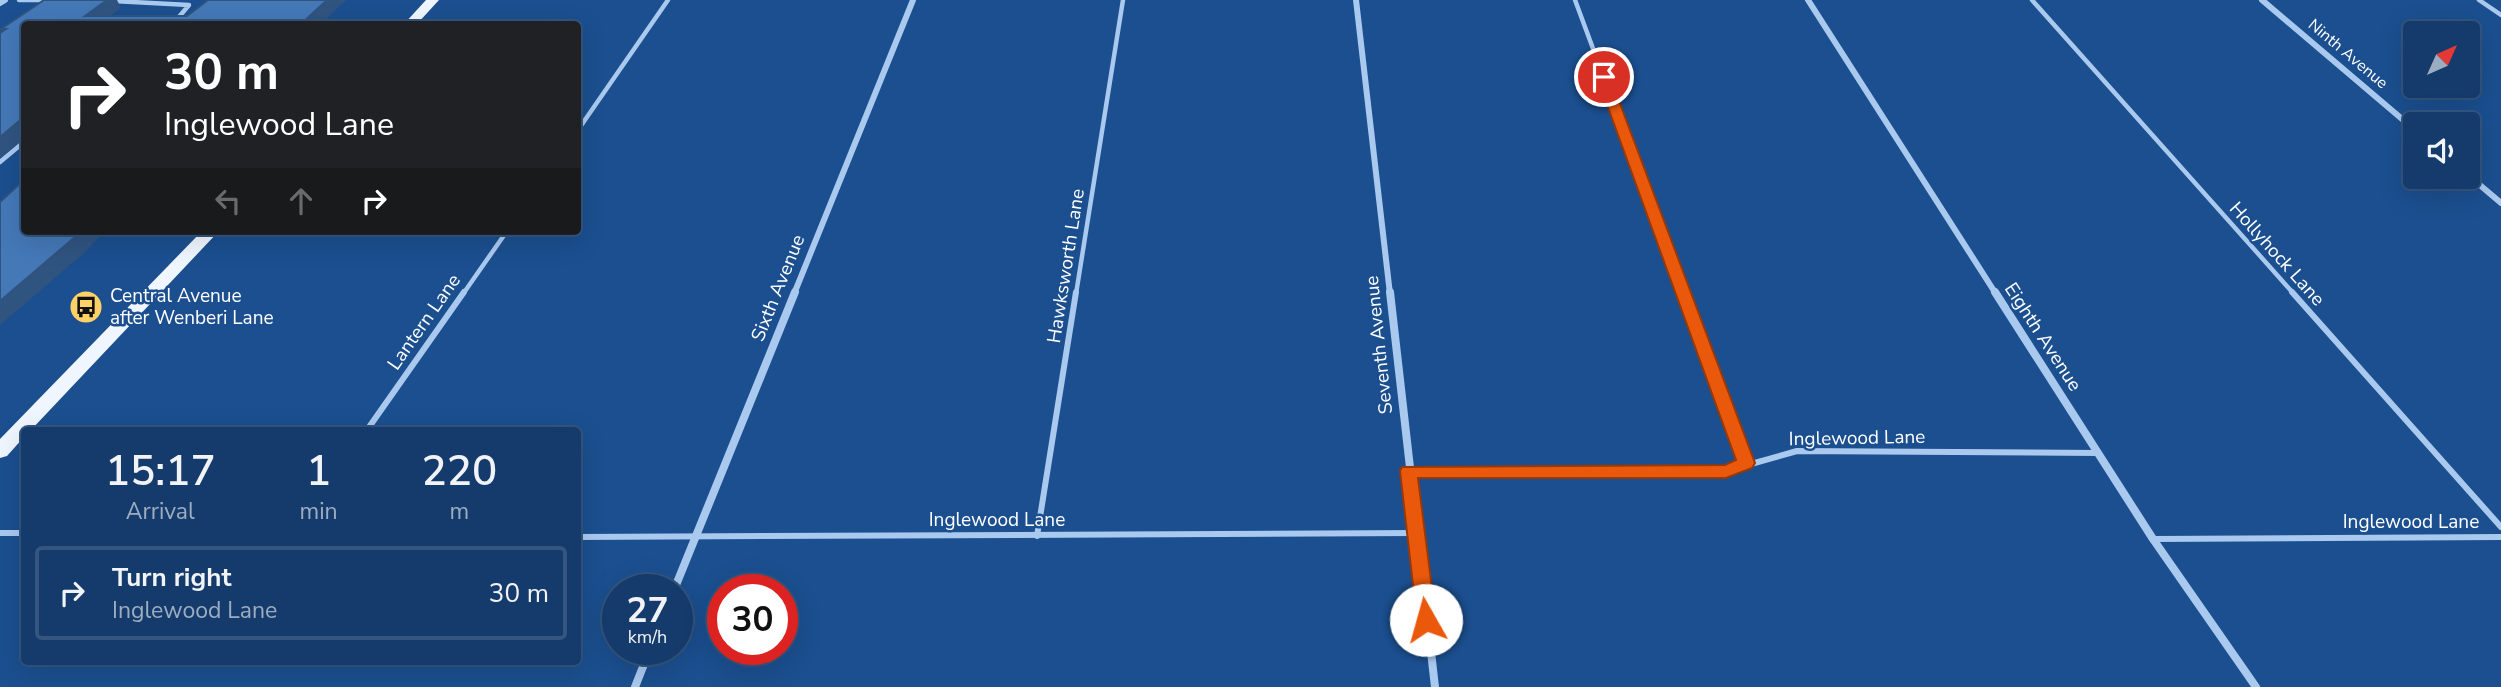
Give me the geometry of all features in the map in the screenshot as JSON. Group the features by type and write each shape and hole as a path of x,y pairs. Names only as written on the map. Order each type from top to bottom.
{"main road":[{"path":"413,21 433,0"},
{"path":"23,427 207,235"},
{"path":"0,451 21,429"}],"street":[{"path":"0,3 5,0"},
{"name":"Sixth Avenue","path":"680,574 914,0"},
{"name":"Seventh Avenue","path":"1356,0 1435,687"},
{"name":"Eighth Avenue","path":"1808,0 2153,540 2256,687"},
{"name":"Ninth Avenue","path":"2262,0 2403,120"},
{"path":"2480,186 2501,204"},
{"path":"635,687 644,665"}],"lane":[{"path":"19,0 58,1"},
{"path":"581,126 668,0"},
{"name":"Hawksworth Lane","path":"1037,536 1123,0"},
{"path":"1575,0 1746,463"},
{"name":"Hollyhock Lane","path":"2032,0 2501,527"},
{"path":"2479,0 2501,15"},
{"path":"110,1 189,5 176,21"},
{"path":"0,162 21,144"},
{"name":"Lantern Lane","path":"369,427 504,235"},
{"name":"Inglewood Lane","path":"1409,471 1726,471 1746,463 1797,451 2098,453"},
{"path":"0,533 21,533"},
{"name":"Inglewood Lane","path":"581,537 1416,533"},
{"name":"Inglewood Lane","path":"2153,540 2501,537"}],"building":[{"path":"44,0 107,0 85,16 187,16 208,0 327,0 304,21 21,21 21,120 0,137 0,33 6,29 1,29"},
{"path":"21,183 21,235 77,235 0,301 0,202"}],"place":[{"name":"Central Avenue after Wenberi Lane","path":"86,307"}],"route":[{"path":"1426,620 1409,471 1726,471 1746,463 1604,77"}]}
